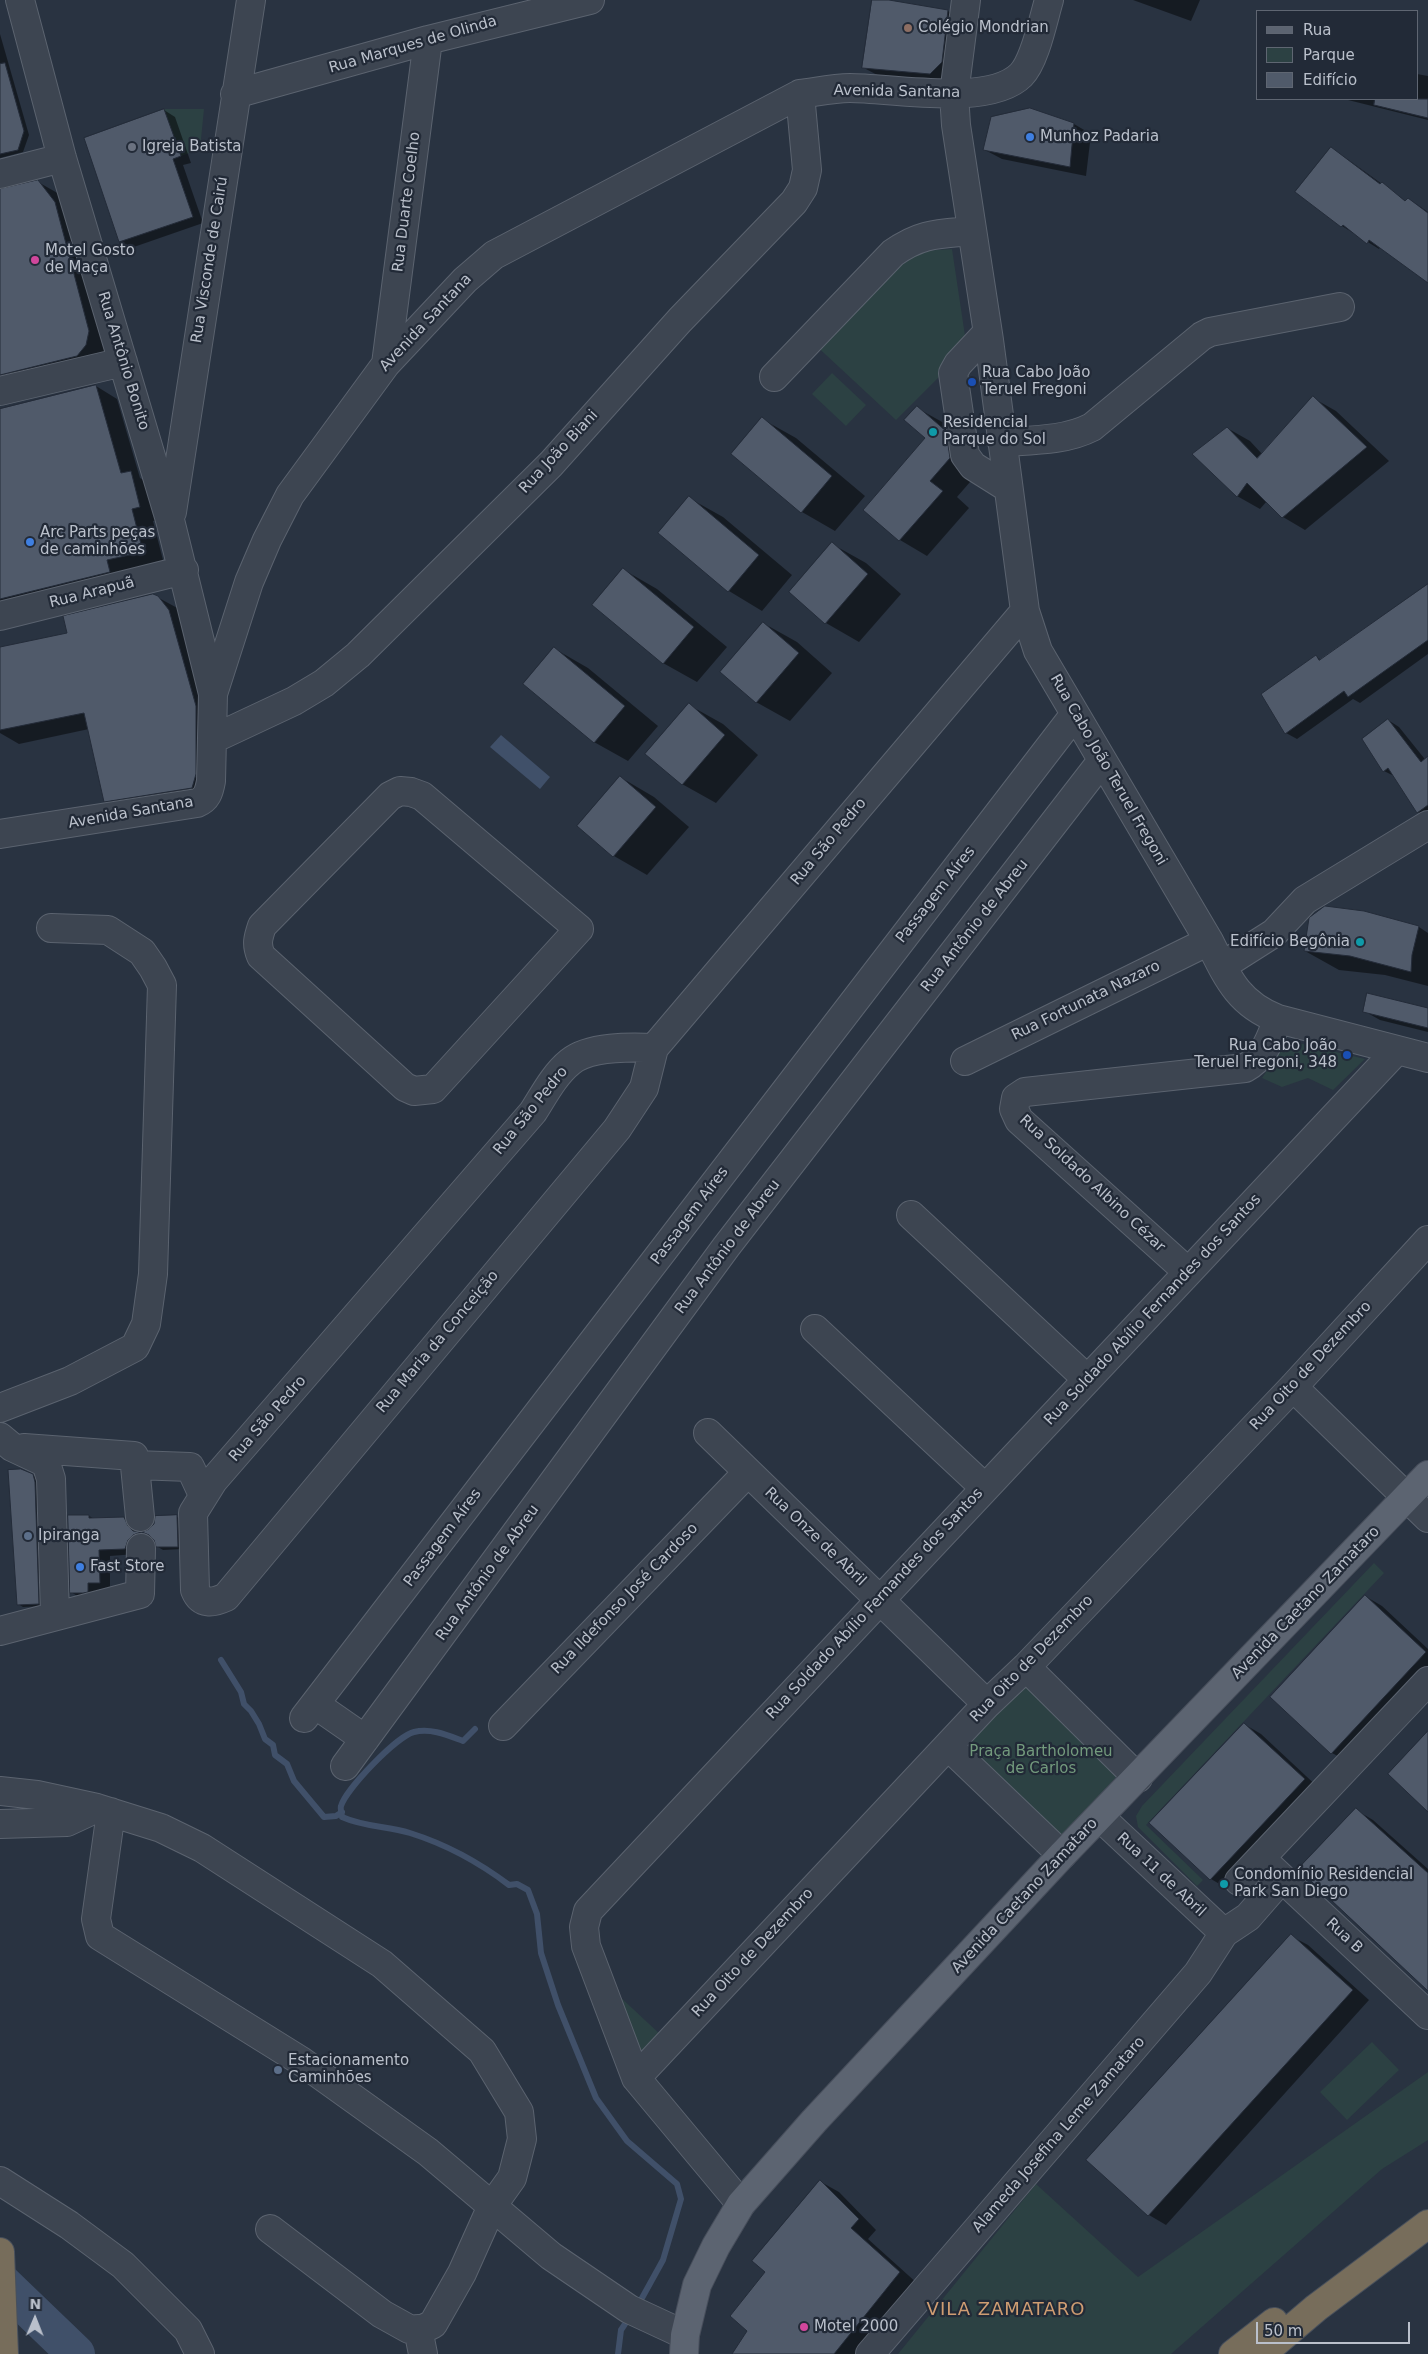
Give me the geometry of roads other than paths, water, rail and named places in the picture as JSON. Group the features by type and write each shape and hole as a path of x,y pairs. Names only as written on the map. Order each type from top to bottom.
{"highway":[{"path":"1262,2354 1316,2308 1428,2224"},
{"path":"0,2252 4,2352"},
{"path":"1233,2354 1277,2320 1316,2308"}],"main road":[{"name":"Avenida Caetano Zamataro","path":"685,2345 697,2285 716,2246 741,2204 814,2121 1062,1855 1428,1476"}],"street":[{"name":"Rua Antônio Bonito","path":"20,0 62,158 184,570 213,694"},
{"name":"Rua Visconde de Cairú","path":"170,520 250,0"},
{"name":"Rua Marques de Olinda","path":"236,94 428,40 507,9 590,0"},
{"name":"Rua Cabo João Teruel Fregoni","path":"966,0 954,94 971,231 988,333 1025,611 1038,650 1101,762 1209,941 1232,986 1244,999 1264,1014 1278,1019 1428,1058"},
{"name":"Avenida Santana","path":"0,834 197,803 203,800 208,794 212,781 213,694 249,582 290,495 386,364 465,280 494,255 800,94 848,88 954,94 982,92 1003,86 1022,75 1032,55 1049,0"},
{"name":"Rua Duarte Coelho","path":"386,364 428,40"},
{"name":"Rua João Biani","path":"213,739 294,701 324,683 358,655 551,464 680,320 776,223 803,188 807,170 800,94"},
{"path":"0,174 62,158"},
{"path":"774,377 893,253 912,240 931,235 971,231"},
{"path":"1002,442 1057,438 1080,434 1092,427 1202,336 1210,332 1340,306"},
{"path":"988,333 958,364 953,373 966,455 973,466 1008,488"},
{"path":"0,392 123,362"},
{"name":"Rua Arapuã","path":"0,616 184,570"},
{"name":"Rua São Pedro","path":"195,1590 193,1513 203,1495 533,1112 553,1081 571,1061 598,1050 633,1047 654,1048 1025,611"},
{"name":"Passagem Aíres","path":"365,1740 310,1711 1075,714"},
{"name":"Rua Antônio de Abreu","path":"345,1766 726,1247 1101,762"},
{"path":"400,791 422,796 579,929 433,1088 424,1091 405,1087 261,956 257,948 262,926 390,796 400,791"},
{"path":"1222,966 1274,933 1305,900 1428,825"},
{"path":"0,1408 70,1381 135,1347 146,1324 153,1274 162,985 154,968 142,952 108,930 51,928"},
{"name":"Rua Fortunata Nazaro","path":"965,1061 1209,941"},
{"name":"Rua Soldado Albino Cézar","path":"1188,1272 1019,1120 1014,1109 1016,1098 1025,1092 1246,1068 1256,1062 1263,1053 1278,1019"},
{"name":"Rua Maria da Conceição","path":"195,1590 198,1596 205,1601 215,1602 226,1596 616,1128 644,1088 654,1048"},
{"name":"Rua Soldado Abílio Fernandes dos Santos","path":"741,2204 636,2078 586,1946 584,1928 588,1911 1397,1050"},
{"path":"911,1215 1087,1379"},
{"name":"Rua Oito de Dezembro","path":"636,2078 987,1704 1026,1667 1293,1387 1428,1240"},
{"path":"815,1329 985,1488"},
{"path":"1293,1387 1428,1518"},
{"name":"Rua Onze de Abril","path":"708,1433 987,1704"},
{"path":"6,1442 134,1456 140,1517"},
{"path":"6,1442 46,1463 51,1478 55,1616"},
{"path":"135,1465 190,1467 203,1495"},
{"name":"Rua Ildefonso José Cardoso","path":"503,1726 748,1472"},
{"path":"0,1631 140,1594 142,1548"},
{"path":"1026,1667 1138,1778"},
{"path":"1239,1881 1428,1681"},
{"path":"948,1746 1062,1855"},
{"path":"0,1791 37,1795 104,1810 160,1828 210,1853 382,1964 482,2051 519,2112 522,2138 512,2178 492,2206 462,2273 433,2324 420,2342 409,2329 382,2314 270,2229"},
{"path":"0,1824 68,1822 104,1810"},
{"path":"104,1810 96,1919 100,1936 302,2061 428,2152 551,2256 685,2345"},
{"name":"Rua 11 de Abril","path":"1100,1817 1224,1933"},
{"name":"Rua B","path":"1261,1858 1428,2015"},
{"name":"Alameda Josefina Leme Zamataro","path":"870,2354 1041,2168 1198,1973 1224,1933 1248,1917 1282,1878"},
{"path":"0,2181 69,2225 123,2265 188,2330 200,2354"}],"water":[{"path":"501,735 550,777 540,789 490,747"}],"waterway":[{"path":"221,1660 241,1692 244,1704 259,1724 265,1739 273,1745 275,1755 287,1764 294,1781 324,1817 336,1816 342,1812"},
{"path":"475,1729 463,1741 427,1731 414,1732 406,1736 373,1764 352,1788 341,1806 342,1817 359,1823 423,1837 462,1855 509,1885 517,1884 528,1890 537,1914 541,1953 558,2005 596,2098 627,2141 677,2184 681,2199 663,2260 642,2298"},
{"path":"0,2281 76,2354"},
{"path":"618,2354 621,2330 625,2324"}],"place":[{"name":"Colégio Mondrian","path":"908,28"},
{"name":"Munhoz Padaria","path":"1030,137"},
{"name":"Igreja Batista","path":"132,147"},
{"name":"Motel Gosto de Maça","path":"35,260"},
{"name":"Rua Cabo João Teruel Fregoni","path":"972,382"},
{"name":"Residencial Parque do Sol","path":"933,432"},
{"name":"Arc Parts peças de caminhões","path":"30,542"},
{"name":"Edifício Begônia","path":"1360,942"},
{"name":"Rua Cabo João Teruel Fregoni, 348","path":"1347,1055"},
{"name":"Ipiranga","path":"28,1536"},
{"name":"Fast Store","path":"80,1567"},
{"name":"Condomínio Residencial Park San Diego","path":"1224,1884"},
{"name":"Estacionamento Caminhões","path":"278,2070"},
{"name":"Motel 2000","path":"804,2327"}],"district":[{"name":"VILA ZAMATARO","path":"1006,2310"}],"park label":[{"name":"Praça Bartholomeu de Carlos","path":"1041,1760"}]}
